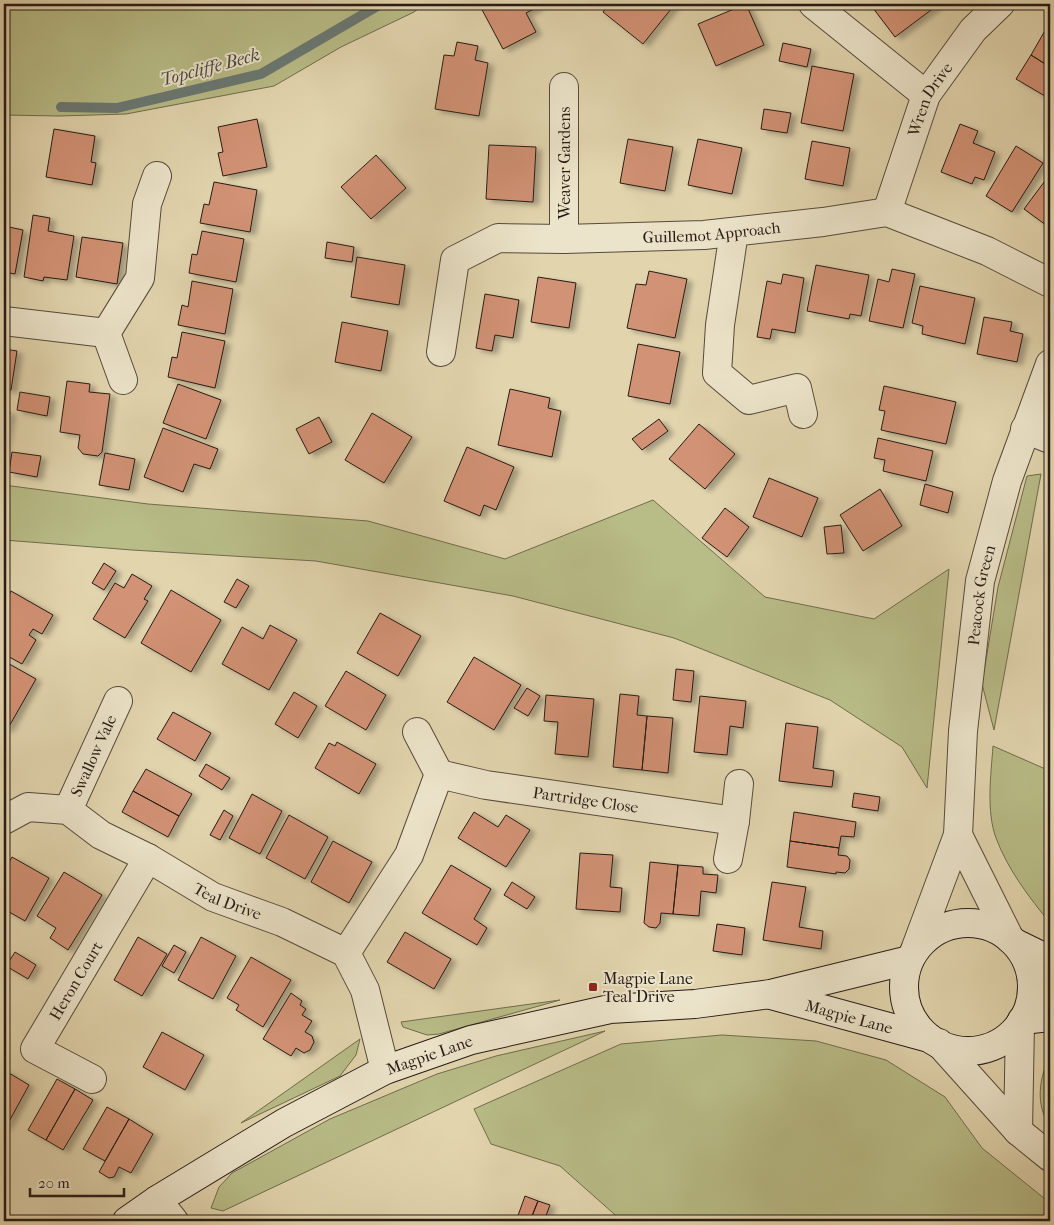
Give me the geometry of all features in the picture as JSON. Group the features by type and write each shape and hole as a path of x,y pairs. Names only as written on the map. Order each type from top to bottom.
{"street":[{"path":"813,4 926,95"},
{"name":"Wren Drive","path":"887,212 926,95 973,30 1000,4"},
{"name":"Weaver Gardens","path":"564,87 564,239"},
{"path":"106,333 140,278 147,204 157,176"},
{"path":"887,212 987,251 1050,283"},
{"name":"Guillemot Approach","path":"441,352 455,260 498,238 564,239 704,236 824,222 887,212"},
{"path":"734,232 720,325 716,373 750,400 797,388 803,414"},
{"path":"4,321 106,333"},
{"path":"106,333 123,380"},
{"name":"Peacock Green","path":"912,955 958,835 962,731 980,581 1007,481 1050,364"},
{"path":"1025,429 1050,439"},
{"name":"Swallow Vale","path":"68,810 118,701"},
{"path":"385,1070 365,990 346,953 409,855 439,774 416,732"},
{"name":"Partridge Close","path":"439,774 486,785 734,821"},
{"path":"728,859 739,784"},
{"path":"4,820 28,807 68,810"},
{"name":"Teal Drive","path":"68,810 101,834 148,858 213,897 282,922 346,953"},
{"name":"Peacock Green","path":"958,835 1012,941"},
{"name":"Heron Court","path":"92,1079 36,1049 148,858"},
{"path":"1050,960 982,924 960,923 931,934 912,955 904,981 905,1003 914,1022 934,1040 1018,1131 1050,1157"},
{"path":"1012,941 1026,961 1031,981 1030,1001 1021,1022 1018,1131"},
{"name":"Magpie Lane","path":"127,1221 157,1200 284,1123 385,1070 471,1040 610,1009 695,1004 770,994 912,955"},
{"name":"Magpie Lane","path":"770,994 934,1040"},
{"path":"934,1040 947,1047 966,1051 986,1048 1000,1042 1021,1022 1050,1017"},
{"path":"157,1200 174,1221"}],"green space":[{"path":"4,4 424,4 414,12 341,47 274,86 126,114 59,116 4,115"},
{"path":"1041,474 994,730 982,684 998,587 1027,476"},
{"path":"4,485 148,504 368,521 505,559 653,500 765,597 874,619 949,569 927,788 902,747 830,700 674,638 513,596 316,561 4,540"},
{"path":"993,746 1050,771 1050,923 1013,872 996,838 990,804"},
{"path":"560,1000 439,1034 427,1035 403,1027 401,1022"},
{"path":"605,1031 223,1211 211,1208 219,1187 232,1173 330,1119 437,1074 496,1056"},
{"path":"722,1035 816,1041 886,1060 945,1097 982,1148 1050,1203 1050,1221 622,1221 560,1166 491,1144 474,1109 621,1044"},
{"path":"360,1039 356,1055 340,1076 241,1123"},
{"path":"1050,1056 1050,1126 1042,1109 1040,1091 1043,1073"}],"building":[{"path":"479,4 537,4 538,7 526,13 536,32 503,49"},
{"path":"609,4 675,4 643,44 603,12"},
{"path":"746,4 764,45 716,66 698,24"},
{"path":"870,4 939,4 895,37"},
{"path":"1047,27 1050,29 1050,67 1031,55"},
{"path":"457,42 478,46 475,60 488,63 479,116 435,109 444,55 454,56"},
{"path":"783,43 811,49 807,67 779,61"},
{"path":"1031,55 1050,67 1050,99 1016,79"},
{"path":"812,66 854,74 843,131 801,123"},
{"path":"764,109 791,113 787,133 761,129"},
{"path":"257,119 267,167 223,176 218,153 223,152 218,127"},
{"path":"960,124 978,131 973,143 995,152 984,180 975,177 972,184 941,172"},
{"path":"54,129 95,136 91,162 96,163 92,185 46,177"},
{"path":"628,139 673,147 665,191 620,183"},
{"path":"698,139 742,148 732,194 688,185"},
{"path":"812,141 850,148 843,186 805,179"},
{"path":"489,145 536,147 533,202 486,199"},
{"path":"1016,146 1043,163 1012,212 986,196"},
{"path":"376,155 406,188 371,219 341,187"},
{"path":"1050,174 1050,228 1024,209"},
{"path":"214,182 257,190 250,232 200,223 204,204 209,205"},
{"path":"33,215 50,218 48,231 74,236 67,280 44,277 43,281 24,277"},
{"path":"4,226 23,230 15,274 4,272"},
{"path":"202,231 244,239 236,282 189,273 192,254 197,255"},
{"path":"82,237 123,243 117,284 76,277"},
{"path":"327,242 354,247 352,262 325,258"},
{"path":"357,257 405,265 399,305 351,297"},
{"path":"816,265 869,275 861,316 850,314 849,319 807,311"},
{"path":"892,269 915,274 903,328 869,321 878,279 889,282"},
{"path":"649,271 687,279 675,338 627,328 636,284 646,285"},
{"path":"783,274 804,278 795,333 772,329 770,339 757,337 767,281 781,284"},
{"path":"538,277 576,283 569,328 531,322"},
{"path":"192,281 233,289 225,334 178,325 182,305 188,307"},
{"path":"920,286 975,298 965,344 922,334 923,326 912,323"},
{"path":"485,294 519,300 513,338 495,335 492,351 476,348"},
{"path":"984,317 1012,322 1010,331 1023,334 1017,362 977,354"},
{"path":"342,322 388,331 381,371 335,362"},
{"path":"182,332 225,341 215,388 168,377 172,357 177,358"},
{"path":"638,344 680,352 670,404 628,396"},
{"path":"4,349 17,351 11,390 4,389"},
{"path":"67,381 90,384 89,392 110,394 102,452 98,456 83,454 78,448 80,435 60,432"},
{"path":"178,384 221,400 206,439 163,423"},
{"path":"884,386 956,402 946,444 881,430 885,411 879,410"},
{"path":"510,389 550,398 548,408 561,411 552,457 498,445"},
{"path":"20,392 50,397 47,416 17,410"},
{"path":"4,411 10,412 4,451"},
{"path":"372,413 412,437 384,483 345,460"},
{"path":"319,417 332,442 309,454 296,429"},
{"path":"659,419 668,431 642,450 632,439"},
{"path":"699,424 735,454 705,489 669,459"},
{"path":"163,428 218,449 210,469 194,464 183,492 144,477"},
{"path":"878,438 933,451 926,481 883,471 885,460 874,458"},
{"path":"467,447 514,467 496,510 484,505 480,516 444,501"},
{"path":"12,452 41,456 37,477 9,472"},
{"path":"105,453 135,459 129,490 99,485"},
{"path":"769,478 818,498 802,537 753,517"},
{"path":"925,484 953,492 948,513 920,505"},
{"path":"880,489 902,526 863,551 840,515"},
{"path":"725,508 749,527 727,557 702,538"},
{"path":"841,525 844,553 827,554 824,527"},
{"path":"104,563 116,571 104,590 92,583"},
{"path":"132,574 152,586 144,599 148,601 125,638 93,619 115,583 124,588"},
{"path":"237,579 249,586 236,608 224,602"},
{"path":"171,590 221,620 191,672 141,643"},
{"path":"11,591 53,615 42,634 33,629 29,635 36,640 22,664 4,654 4,604"},
{"path":"380,613 421,636 398,676 357,653"},
{"path":"270,625 297,640 269,690 222,664 242,627 263,639"},
{"path":"474,657 521,685 494,730 447,702"},
{"path":"4,661 36,679 7,730 4,728"},
{"path":"676,669 694,671 691,702 673,700"},
{"path":"346,671 386,695 366,730 325,706"},
{"path":"527,688 540,696 528,716 514,708"},
{"path":"294,692 317,706 298,738 275,724"},
{"path":"620,694 639,696 637,715 647,716 642,770 613,767"},
{"path":"546,695 594,699 588,757 555,754 558,722 544,721"},
{"path":"700,696 746,701 743,728 730,726 727,755 694,752"},
{"path":"173,712 211,733 195,761 157,739"},
{"path":"647,716 673,718 668,773 642,770"},
{"path":"786,723 818,727 813,768 834,771 832,787 779,781"},
{"path":"337,742 376,764 359,794 315,768 329,743 335,746"},
{"path":"206,764 230,778 222,790 199,776"},
{"path":"146,769 192,794 179,816 133,791"},
{"path":"133,791 179,816 168,837 122,812"},
{"path":"854,793 880,797 878,811 852,807"},
{"path":"252,794 282,811 260,854 229,838"},
{"path":"224,810 233,816 220,840 210,835"},
{"path":"474,812 498,827 506,815 530,830 506,867 458,838"},
{"path":"794,812 856,822 854,837 841,836 839,848 790,841"},
{"path":"289,815 328,837 305,879 266,858"},
{"path":"333,841 372,862 349,903 311,882"},
{"path":"790,841 839,848 838,855 847,856 850,860 849,869 845,873 836,872 836,874 787,867"},
{"path":"580,853 613,855 610,887 622,888 620,912 576,909"},
{"path":"12,857 49,878 25,921 4,909 4,871"},
{"path":"650,862 678,865 673,914 661,913 660,923 656,928 649,927 644,923"},
{"path":"451,865 491,889 474,919 487,928 477,945 422,913"},
{"path":"678,865 703,867 703,874 718,875 716,893 701,891 699,916 673,914"},
{"path":"64,872 102,895 68,950 50,938 56,928 37,916"},
{"path":"512,882 535,897 527,909 504,895"},
{"path":"772,882 806,887 799,927 823,931 821,949 763,940"},
{"path":"717,924 745,928 742,955 713,951"},
{"path":"405,932 451,959 434,989 387,962"},
{"path":"138,937 167,954 142,996 114,980"},
{"path":"201,937 236,956 213,999 178,980"},
{"path":"174,945 186,952 174,973 162,966"},
{"path":"15,952 36,965 28,979 6,966"},
{"path":"251,957 291,980 263,1027 236,1010 239,1005 227,998"},
{"path":"291,993 302,1001 300,1005 306,1009 302,1015 312,1021 305,1032 312,1036 314,1042 310,1050 304,1053 296,1048 291,1056 263,1039"},
{"path":"162,1032 204,1055 185,1090 143,1067"},
{"path":"4,1070 29,1085 6,1127 4,1126"},
{"path":"57,1079 75,1089 46,1140 28,1130"},
{"path":"75,1089 93,1100 63,1150 46,1140"},
{"path":"107,1107 129,1119 105,1161 83,1149"},
{"path":"129,1119 153,1134 131,1173 119,1167 114,1177 109,1178 99,1172"},
{"path":"525,1196 538,1201 530,1221 516,1221"},
{"path":"538,1201 550,1205 544,1221 530,1221"}],"waterway":[{"name":"Topcliffe Beck","path":"61,107 117,108 261,74 381,4"}],"place":[{"name":"Magpie Lane Teal Drive","path":"593,987"}]}
